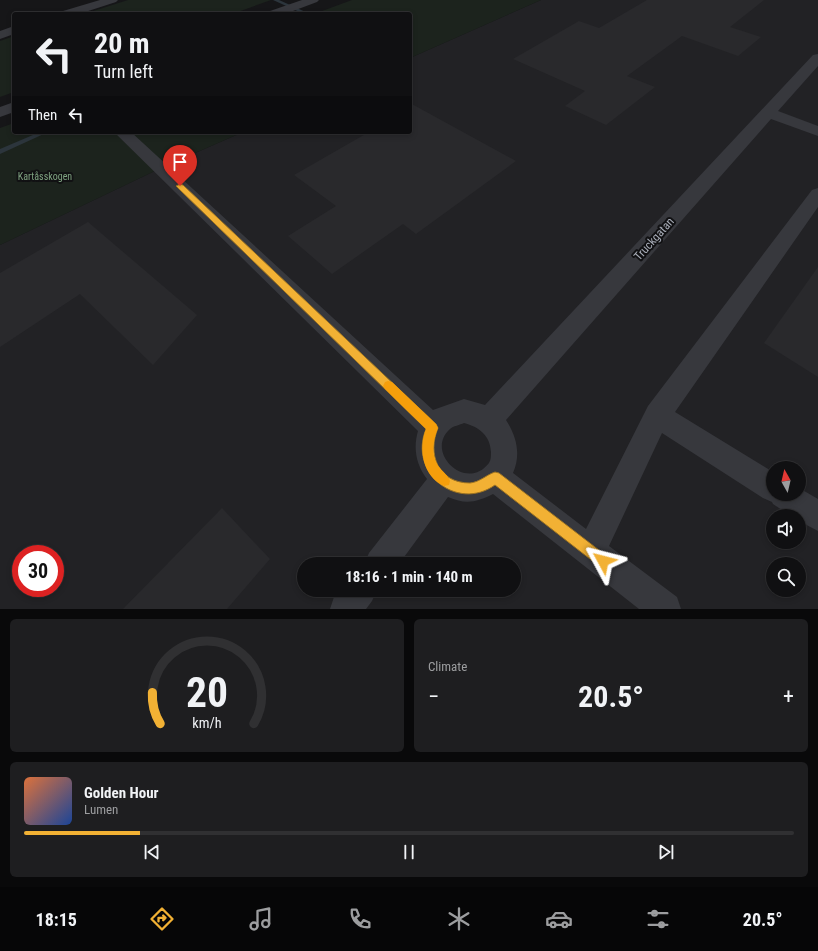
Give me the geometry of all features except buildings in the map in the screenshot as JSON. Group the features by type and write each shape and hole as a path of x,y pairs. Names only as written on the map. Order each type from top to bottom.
{"street":[{"path":"73,12 112,0"},
{"path":"280,12 313,0"},
{"path":"0,35 12,31"},
{"name":"Truckgatan","path":"489,420 818,58"},
{"path":"0,112 12,108"},
{"path":"769,113 818,131"},
{"path":"124,134 432,428"},
{"path":"591,552 656,415 818,194"},
{"path":"464,411 477,414 489,420 498,430 503,441 504,448 502,467 495,477 484,485 471,488 457,487 444,480 435,472 429,461 428,444 432,428 441,419 452,412 464,411"},
{"path":"656,415 766,484"},
{"path":"495,477 665,609"},
{"path":"385,557 444,480"},
{"path":"794,501 818,516"},
{"path":"346,609 355,597"}],"shaded area":[{"path":"541,0 818,0 818,609 0,609 0,245 161,168 238,134 412,134 412,57"}],"green space":[{"path":"128,0 271,0 238,12 90,12"},
{"path":"352,0 541,0 412,57 412,12 319,12"},
{"path":"12,37 12,93 0,97 0,41"},
{"name":"Kartåsskogen","path":"12,124 12,134 238,134 161,168 0,245 0,128"}],"waterway":[{"path":"275,0 303,12"},
{"path":"0,152 40,134"}],"slow traffic":[{"path":"388,386 432,428 428,438 427,449 429,461 435,472 444,481"}],"route":[{"path":"180,186 432,428 428,438 427,449 429,461 435,472 444,480 457,487 471,488 484,485 495,477 603,561"}]}
